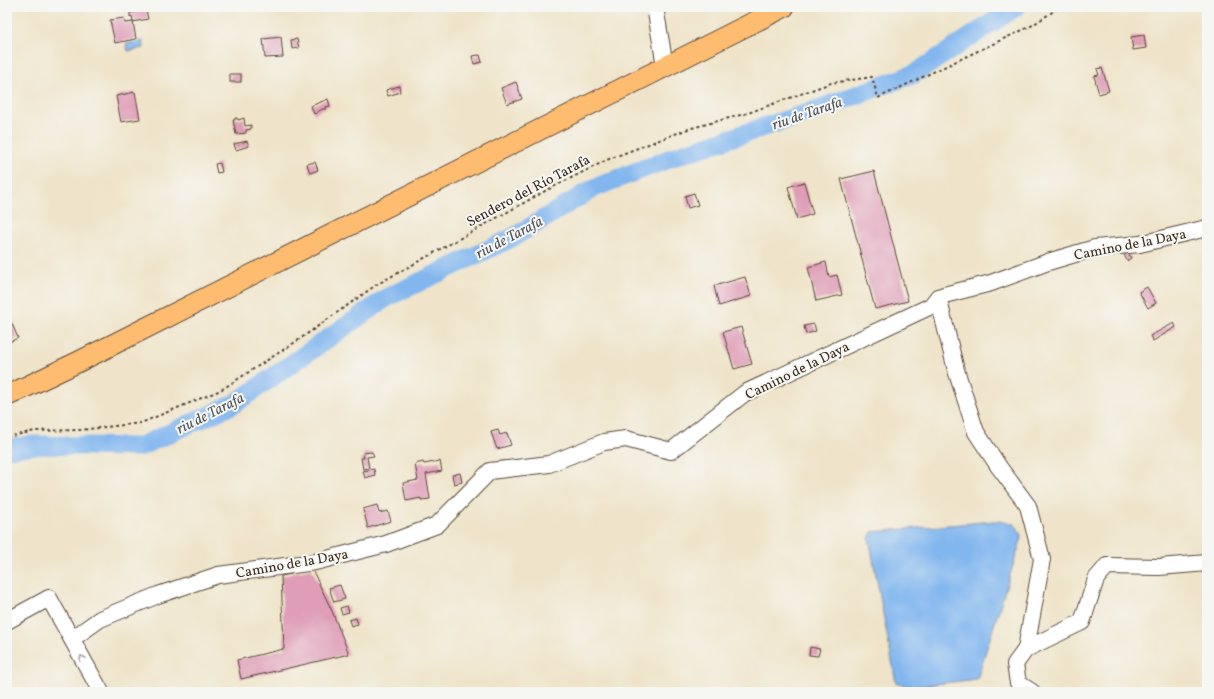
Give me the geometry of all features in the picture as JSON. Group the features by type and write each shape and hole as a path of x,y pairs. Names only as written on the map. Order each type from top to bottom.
{"main road":[{"path":"7,396 784,7"}],"street":[{"path":"655,7 665,66"},
{"name":"Camino de la Daya","path":"72,638 100,619 158,595 218,575 315,562 386,544 437,524 490,471 549,464 604,442 626,439 671,451 745,393 931,306 938,297 991,283 1048,262 1095,248 1140,244 1207,228"},
{"path":"938,297 956,370 976,432 999,467 1028,506 1042,560 1026,649 1015,664 1018,683 1032,692"},
{"path":"1026,649 1082,622 1096,579 1107,566 1159,567 1207,563"},
{"path":"7,621 49,598 101,692"}],"path":[{"name":"Sendero del Río Tarafa","path":"7,437 35,431 80,430 141,423 221,390 297,341 376,285 547,190 609,159 688,129 748,113 831,84 872,77 878,98 1031,26 1060,7"}],"water":[{"path":"143,41 144,48 128,51 126,44"},
{"path":"994,521 1012,523 1020,532 1022,537 977,679 912,687 896,683 869,538 872,532"}],"building":[{"path":"146,10 148,19 133,22 132,16 130,17 130,13"},
{"path":"124,18 125,23 133,22 136,39 115,43 110,20"},
{"path":"1144,35 1146,48 1133,50 1131,37"},
{"path":"281,37 283,57 265,58 263,39"},
{"path":"297,39 299,48 292,49 291,40"},
{"path":"480,55 482,62 474,64 472,56"},
{"path":"1102,68 1109,91 1099,94 1094,76 1099,75 1097,69"},
{"path":"230,74 241,74 241,82 230,82"},
{"path":"516,82 522,99 507,104 501,88"},
{"path":"399,86 400,92 388,96 386,90"},
{"path":"135,92 140,119 121,122 116,96"},
{"path":"328,99 330,106 325,107 326,109 322,109 314,114 311,106"},
{"path":"235,118 238,120 244,118 245,126 251,125 251,129 246,130 246,133 236,134 233,120 235,120"},
{"path":"247,141 249,146 236,150 234,144"},
{"path":"315,162 318,170 310,173 307,164"},
{"path":"220,163 222,172 217,173 215,164"},
{"path":"874,171 908,301 875,309 841,179"},
{"path":"804,182 813,214 797,219 788,187"},
{"path":"694,193 698,205 688,208 685,196"},
{"path":"1127,251 1131,258 1127,261 1124,253"},
{"path":"826,262 829,277 837,275 842,295 816,301 808,267"},
{"path":"745,277 751,296 719,306 714,286"},
{"path":"1147,287 1156,303 1148,308 1139,292"},
{"path":"7,312 18,338 7,343"},
{"path":"1174,323 1176,327 1153,341 1150,336"},
{"path":"814,324 816,331 806,334 804,326"},
{"path":"741,327 752,364 734,369 723,332"},
{"path":"498,430 500,435 507,433 511,445 497,449 491,432"},
{"path":"372,452 374,456 367,457 369,468 363,469 361,458 364,458 363,453"},
{"path":"440,461 442,471 426,474 430,499 421,500 421,498 406,501 403,483 418,480 415,464"},
{"path":"374,469 375,475 365,478 363,471"},
{"path":"460,473 462,482 454,484 452,475"},
{"path":"377,505 379,513 388,511 391,521 368,528 363,509"},
{"path":"312,569 332,611 349,654 241,679 237,660 284,649 281,576"},
{"path":"340,585 345,599 334,602 329,588"},
{"path":"347,606 349,612 342,614 340,608"},
{"path":"356,618 358,624 351,626 349,620"},
{"path":"810,647 820,649 818,656 809,655"}],"waterway":[{"name":"riu de Tarafa","path":"7,449 33,445 139,447 234,404 386,298 512,238 594,188 676,156 813,111 914,74 1016,7"}]}
